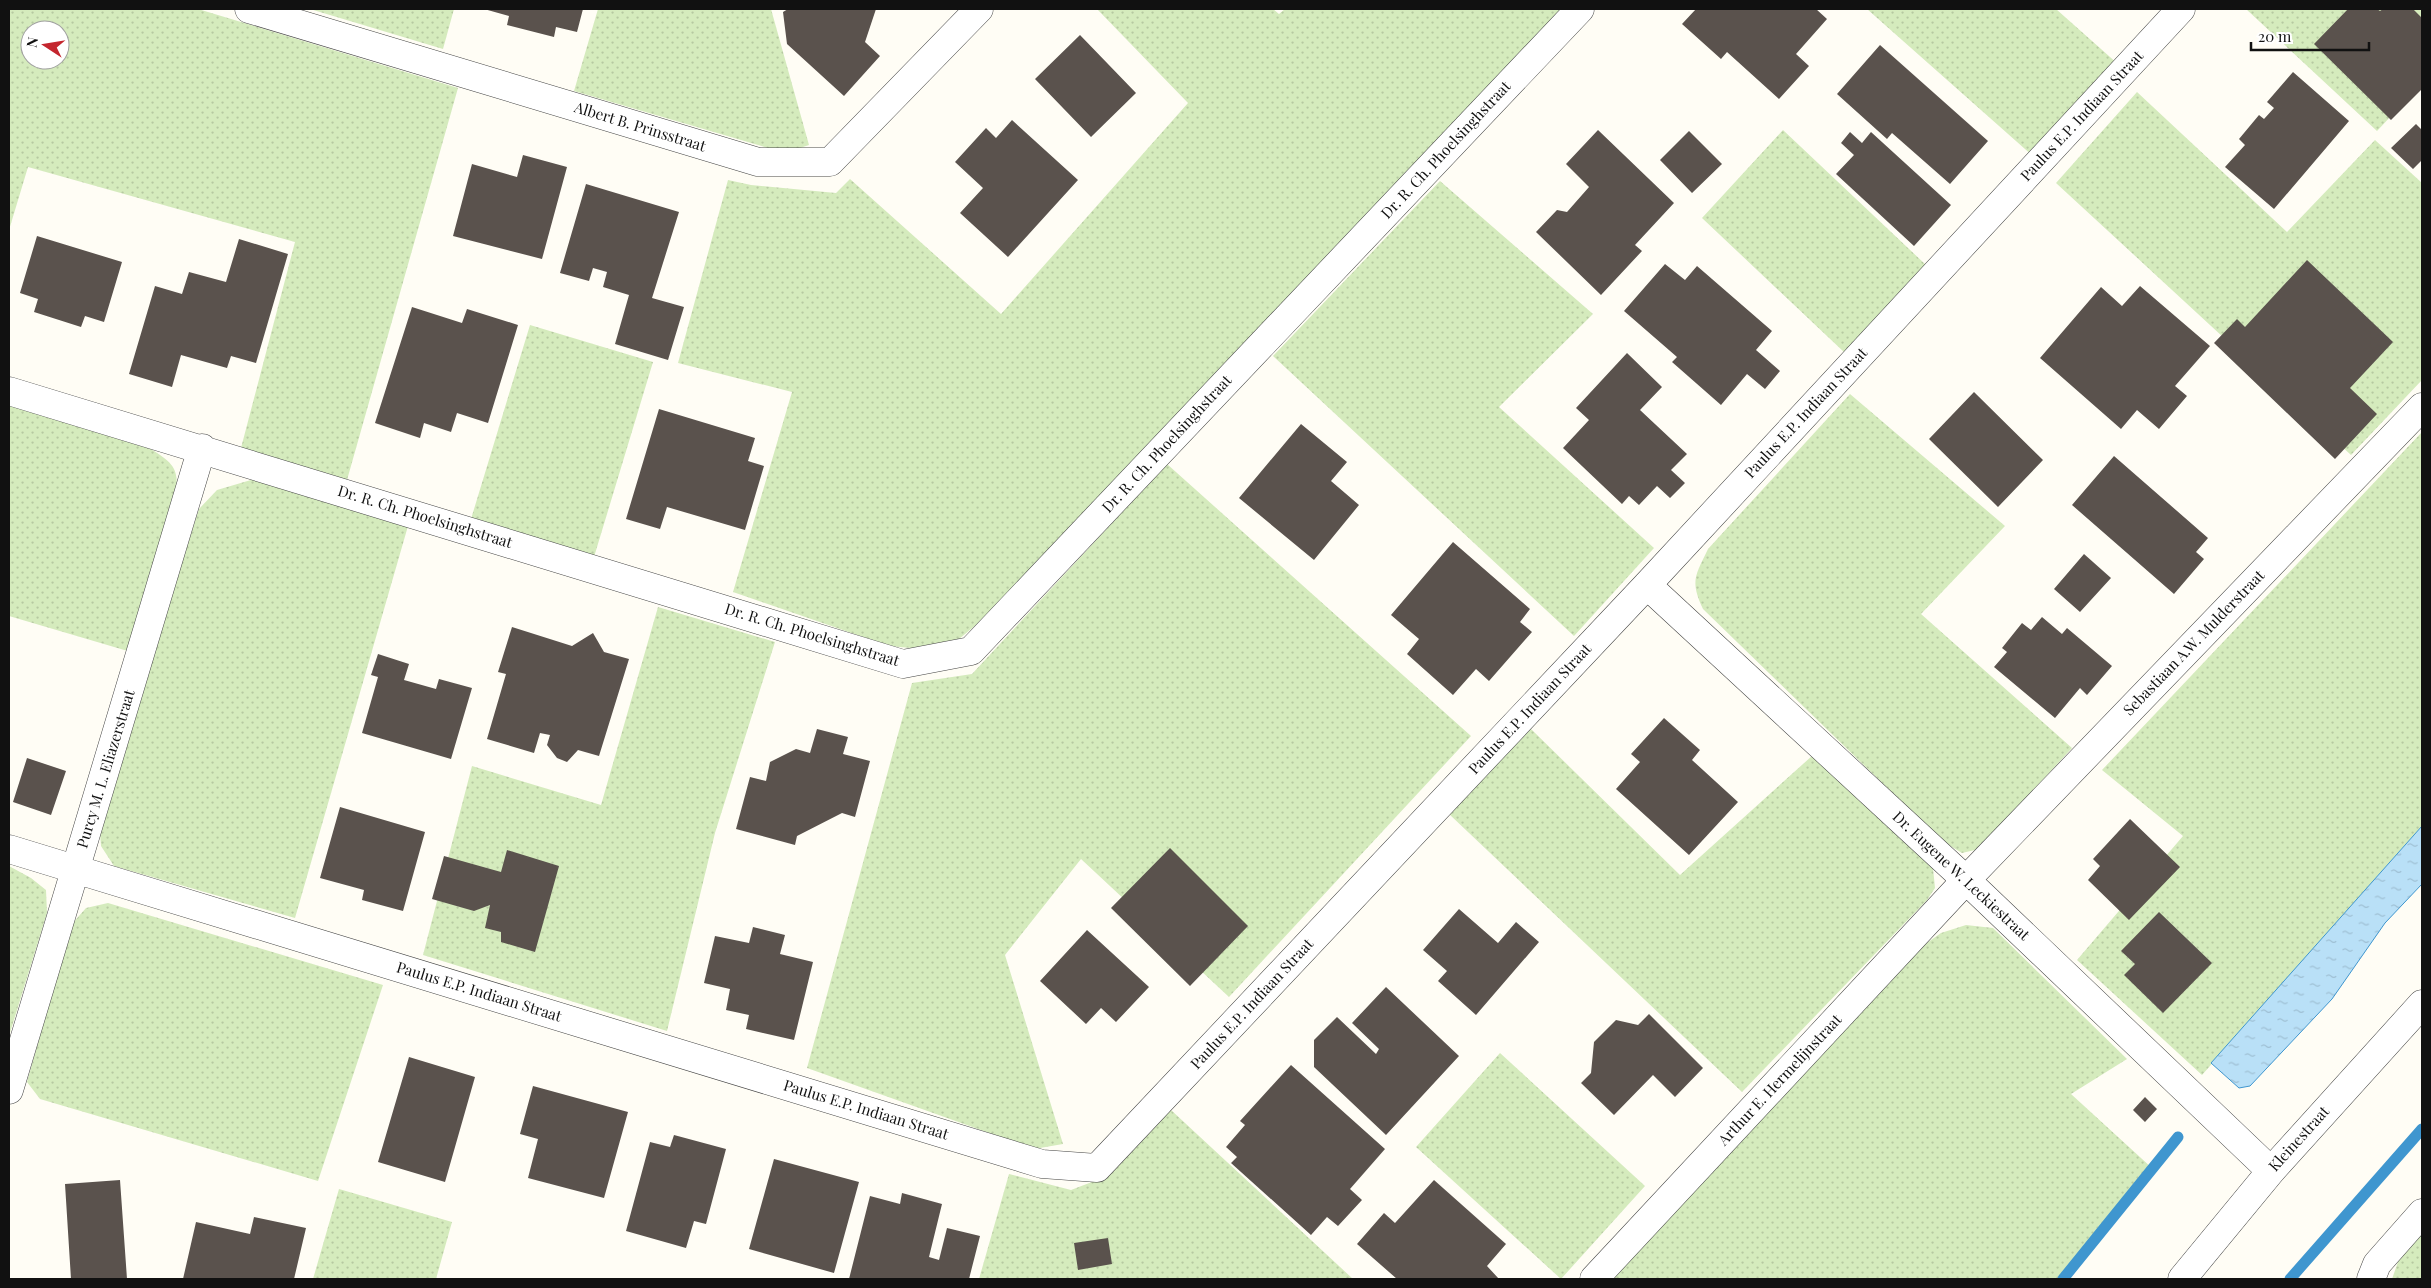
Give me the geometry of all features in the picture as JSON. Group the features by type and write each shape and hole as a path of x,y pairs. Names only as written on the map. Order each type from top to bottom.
{"street":[{"name":"Albert B. Prinsstraat","path":"249,9 758,162 830,162 978,9"},
{"name":"Dr. R. Ch. Phoelsinghstraat","path":"9,391 202,448 904,664 971,651 1580,9"},
{"name":"Paulus E.P. Indiaan Straat","path":"9,848 1042,1164 1097,1168 1647,585 2181,9"},
{"name":"Sebastiaan A.W. Mulderstraat","path":"1966,880 2422,407"},
{"name":"Purcy M. L. Eliazerstraat","path":"9,1090 202,448"},
{"name":"Dr. Eugene W. Leckiestraat","path":"1647,585 1966,880 2271,1171"},
{"name":"Arthur E. Hermelijnstraat","path":"1594,1279 1966,880"},
{"name":"Kleinestraat","path":"2182,1279 2271,1171 2422,1004"},
{"path":"2371,1279 2377,1264 2422,1213"}],"green space":[{"path":"9,9 198,9 458,88 347,480 241,448 295,242 28,167 9,230"},
{"path":"310,9 454,9 443,49"},
{"path":"598,9 771,9 809,145 785,153 574,91"},
{"path":"1097,9 1273,9 1279,14 1285,9 1564,9 982,620 953,644 922,649 889,646 733,592 792,392 678,363 728,180 751,185 836,193 850,179 1001,314 1188,103"},
{"path":"1867,9 2056,9 2119,65 2034,157"},
{"path":"2246,9 2422,9 2422,83 2377,131"},
{"path":"2137,92 2287,232 2375,140 2422,183 2422,380 2351,455 2056,183"},
{"path":"1783,130 1926,265 1845,353 1702,218"},
{"path":"1440,181 1593,314 1499,407 1654,548 1574,636 1273,356"},
{"path":"530,325 653,362 594,557 471,519"},
{"path":"1850,394 2005,526 1921,614 2072,748 1979,849 1962,853 1942,841 1703,609 1696,592 1697,572 1708,549"},
{"path":"9,405 151,449 170,463 173,468 177,479 176,495 131,652 9,616"},
{"path":"2422,432 2422,826 2202,1075 2077,960 2183,836 2102,770"},
{"path":"1167,464 1471,736 1229,997 1081,859 1005,955 1063,1144 1034,1149 807,1068 912,683 972,674"},
{"path":"261,477 408,526 295,918 114,866 101,846 99,820 199,509 217,490"},
{"path":"658,607 775,642 715,833 667,1031 423,955 472,766 601,805"},
{"path":"1531,729 1680,875 1813,755 1933,868 1935,888 1927,900 1742,1092 1449,814"},
{"path":"9,866 31,878 46,890 47,913 9,1036"},
{"path":"108,903 383,985 318,1181 40,1099 27,1082 71,925 86,908"},
{"path":"1966,925 1993,928 2127,1059 2071,1094 2153,1169 2063,1279 1612,1279 1924,945 1941,933"},
{"path":"1500,1053 1645,1186 1561,1279 1416,1147"},
{"path":"1171,1110 1353,1279 979,1279 1009,1174 1071,1190 1110,1175"},
{"path":"339,1189 452,1222 436,1279 313,1279"},
{"path":"2422,1234 2422,1279 2392,1279 2399,1259"}],"water":[{"path":"2422,826 2422,884 2385,923 2332,999 2250,1086 2239,1088 2211,1063"}],"building":[{"path":"484,9 583,9 577,32 556,27 554,37 507,25 509,16"},
{"path":"788,9 876,9 865,42 880,56 844,96 787,44 783,12"},
{"path":"1696,9 1816,9 1827,19 1796,54 1809,66 1779,99 1727,52 1721,59 1682,24"},
{"path":"2348,9 2377,9 2380,11 2383,9 2413,9 2422,18 2422,89 2391,120 2314,44"},
{"path":"1080,35 1136,93 1091,137 1035,79"},
{"path":"1880,45 1988,141 1950,184 1892,133 1887,139 1837,94"},
{"path":"2293,72 2349,121 2274,209 2225,167 2245,145 2239,139 2259,115 2264,119 2274,108 2267,102"},
{"path":"1012,120 1078,180 1008,257 960,213 983,188 955,162 986,128 996,138"},
{"path":"2416,124 2422,130 2422,160 2413,169 2391,148"},
{"path":"1598,130 1674,203 1635,245 1642,251 1601,295 1536,232 1557,210 1567,212 1589,187 1566,164"},
{"path":"1689,131 1722,164 1692,193 1660,160"},
{"path":"1850,132 1862,143 1871,132 1951,205 1914,246 1836,174 1854,155 1841,143"},
{"path":"523,155 567,167 542,259 453,236 472,164 517,177"},
{"path":"586,184 679,212 652,298 684,307 668,360 615,344 629,295 603,287 607,272 593,268 589,281 560,273"},
{"path":"37,236 122,262 104,322 85,316 81,327 34,312 38,299 20,293"},
{"path":"239,239 288,254 256,363 231,356 227,368 181,355 172,387 129,374 155,286 182,294 189,272 226,282"},
{"path":"2307,260 2393,342 2350,388 2377,414 2335,459 2214,343 2237,319 2245,327"},
{"path":"1665,264 1685,280 1697,266 1772,331 1756,350 1780,371 1765,389 1747,374 1721,405 1672,362 1677,357 1624,311"},
{"path":"2140,286 2210,346 2175,386 2187,396 2159,429 2137,410 2121,429 2040,358 2101,287 2122,306"},
{"path":"412,307 462,323 467,309 518,325 488,423 457,413 451,432 424,423 420,438 375,423"},
{"path":"1627,353 1662,387 1640,410 1687,454 1671,470 1685,483 1670,498 1657,486 1639,505 1629,496 1622,504 1563,448 1589,420 1576,408"},
{"path":"1974,392 2043,460 1998,507 1929,439"},
{"path":"659,409 755,438 748,461 764,466 745,530 667,507 660,529 626,519"},
{"path":"1301,424 1347,462 1331,481 1359,505 1314,560 1239,498"},
{"path":"2114,456 2208,538 2196,552 2204,559 2174,594 2072,505"},
{"path":"1453,542 1530,609 1520,622 1532,632 1489,681 1476,669 1453,695 1407,654 1419,639 1391,615"},
{"path":"2084,554 2111,578 2080,612 2054,589"},
{"path":"2042,617 2062,634 2067,628 2112,666 2087,695 2080,688 2055,718 1994,667 2007,652 2002,648 2022,623 2031,630"},
{"path":"512,627 572,646 593,633 604,652 629,659 599,756 578,750 567,762 557,758 547,745 550,735 540,733 534,753 487,739 506,674 498,672"},
{"path":"378,654 409,664 404,680 436,689 439,679 472,688 451,759 362,733 378,677 371,675"},
{"path":"1664,718 1700,750 1692,760 1738,802 1689,855 1616,789 1640,762 1631,754"},
{"path":"817,729 848,737 843,754 870,761 855,817 842,813 797,836 795,845 736,829 750,777 766,781 770,762 796,749 810,753"},
{"path":"27,758 66,771 51,815 13,802"},
{"path":"340,807 425,832 403,911 362,900 364,890 320,878"},
{"path":"2130,819 2180,867 2129,920 2088,880 2100,866 2093,859"},
{"path":"1170,848 1248,926 1190,986 1111,908"},
{"path":"507,850 559,866 535,952 501,942 501,932 485,928 490,905 474,911 432,899 444,856 501,872"},
{"path":"1459,909 1498,943 1516,922 1539,942 1476,1015 1438,981 1447,971 1423,950"},
{"path":"2159,912 2212,963 2163,1013 2124,975 2135,964 2121,951"},
{"path":"753,927 785,935 780,954 813,962 794,1040 746,1029 749,1015 726,1010 730,989 704,983 715,936 749,943"},
{"path":"1087,930 1149,987 1116,1022 1101,1008 1086,1024 1040,981"},
{"path":"1386,987 1459,1056 1386,1135 1314,1067 1314,1040 1337,1017 1376,1054 1379,1049 1352,1023"},
{"path":"1649,1014 1703,1068 1675,1097 1653,1075 1614,1115 1581,1083 1591,1073 1594,1042 1616,1020 1638,1025"},
{"path":"409,1057 475,1077 445,1182 378,1162"},
{"path":"1291,1065 1385,1149 1350,1189 1362,1200 1338,1226 1327,1217 1311,1235 1231,1163 1237,1157 1226,1147 1245,1125 1240,1121"},
{"path":"533,1086 628,1112 604,1198 528,1178 538,1139 520,1134"},
{"path":"2145,1097 2157,1109 2145,1122 2133,1110"},
{"path":"674,1135 726,1149 706,1224 694,1221 686,1248 626,1231 650,1142 670,1147"},
{"path":"774,1159 859,1182 834,1273 749,1249"},
{"path":"120,1180 127,1279 71,1279 65,1184"},
{"path":"1434,1180 1506,1244 1487,1266 1499,1279 1397,1279 1357,1244 1384,1213 1395,1223"},
{"path":"902,1193 942,1204 929,1257 939,1260 947,1228 980,1236 969,1279 849,1279 870,1196 900,1204"},
{"path":"254,1217 306,1228 294,1279 183,1279 196,1222 250,1234"},
{"path":"1108,1238 1112,1264 1078,1270 1074,1243"}],"waterway":[{"path":"2290,1279 2422,1129"},
{"path":"2063,1279 2178,1137"}]}
